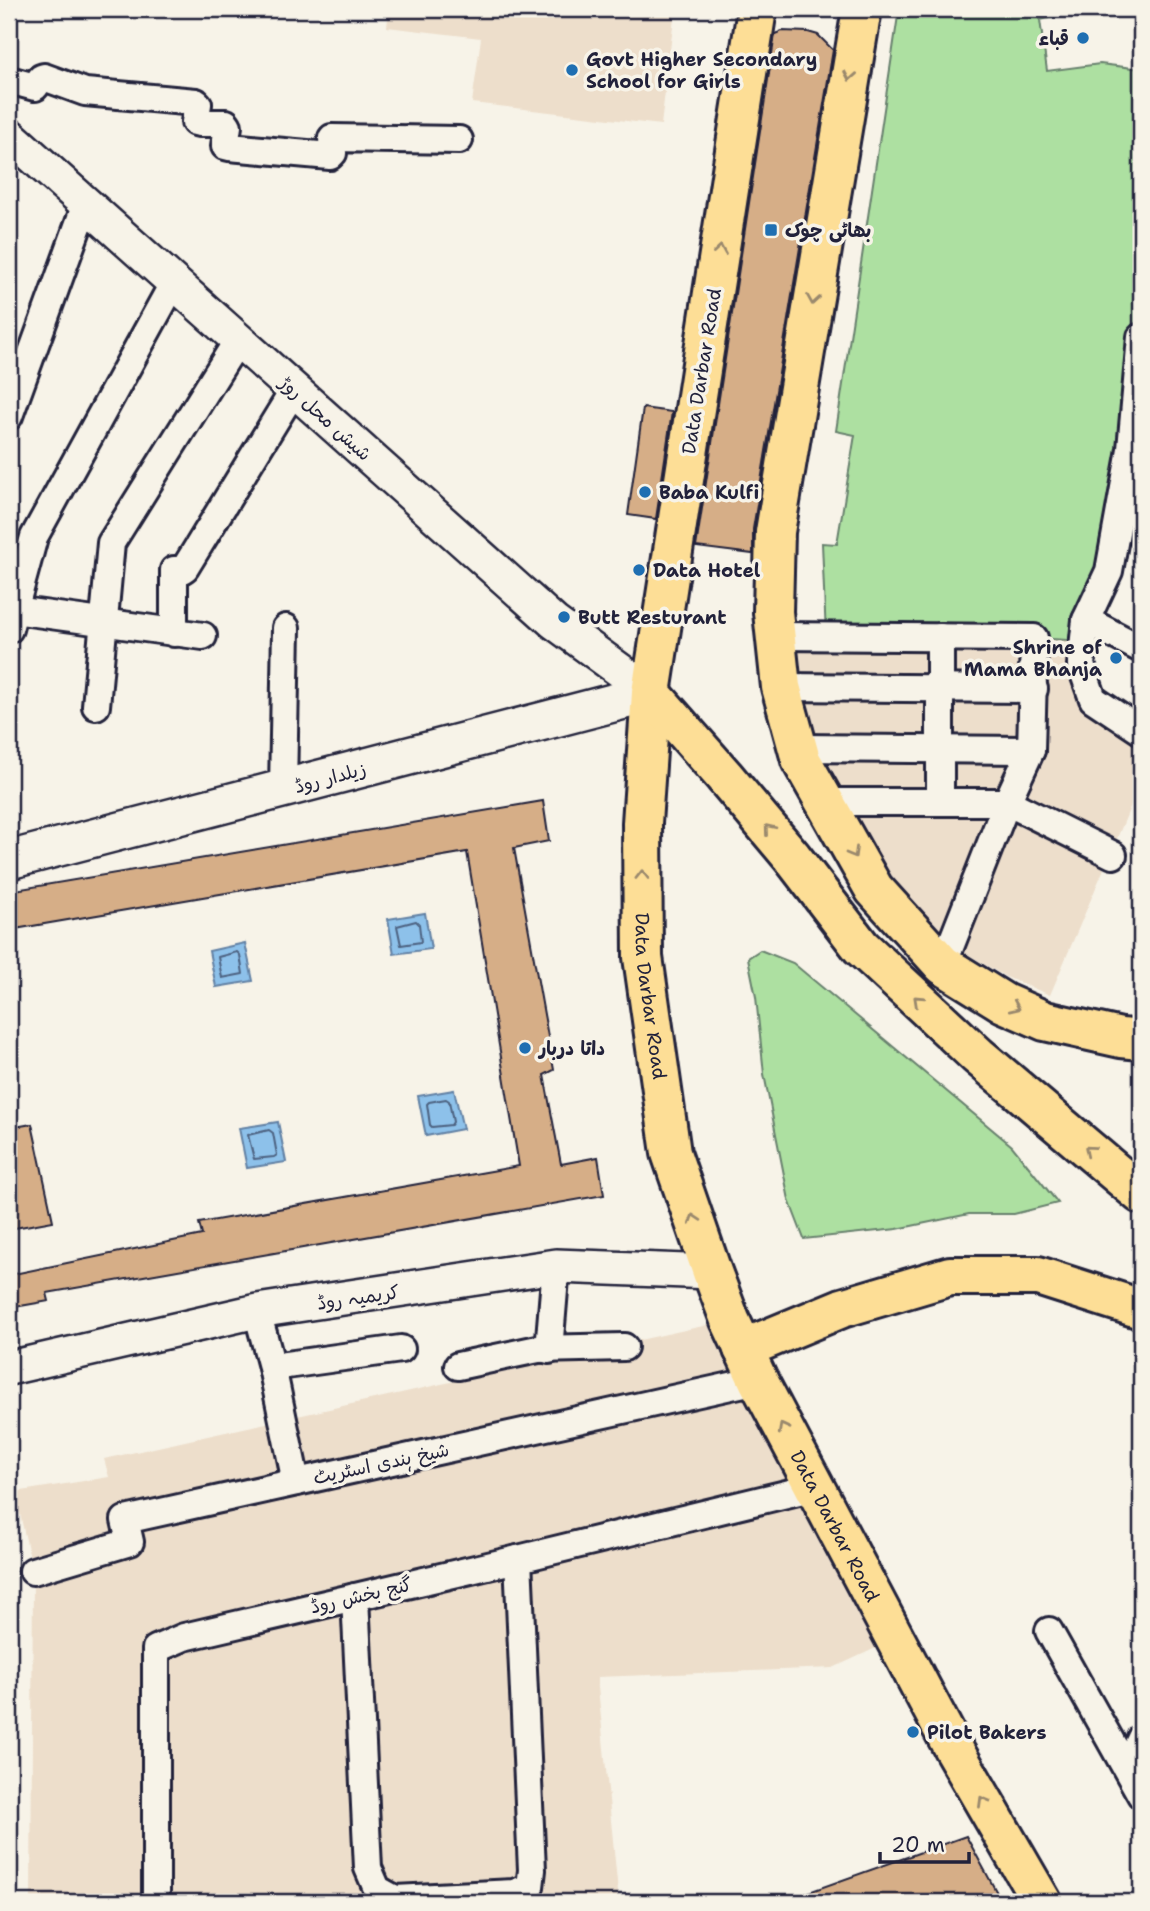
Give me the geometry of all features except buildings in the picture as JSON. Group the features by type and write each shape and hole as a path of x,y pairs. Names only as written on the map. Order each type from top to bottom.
{"main road":[{"name":"Data Darbar Road","path":"757,9 651,693 642,823 643,957 671,1153 712,1272 750,1364 954,1750 1042,1902"},
{"path":"862,9 775,532 773,612 781,687 802,760 874,889 943,965 1004,1003 1045,1021 1141,1040"},
{"name":"زیلدار روڈ","path":"9,860 651,693"},
{"path":"651,693 792,857 861,947 978,1056 1141,1194"},
{"path":"750,1364 842,1308 950,1276 1038,1276 1141,1309"}],"street":[{"path":"9,80 35,87 44,77 85,92 196,102 195,122 226,123 228,126 225,146 229,147 330,156 333,153 332,138 459,140"},
{"name":"شیش محل روڑ","path":"9,135 554,622 651,693"},
{"path":"9,416 86,204"},
{"path":"173,282 34,537 20,545 11,620 103,624 203,636"},
{"path":"1141,337 1131,449 1109,571 1086,620 1081,665 1093,699 1141,731"},
{"path":"96,706 110,543 238,340"},
{"path":"174,633 174,570 185,568 294,390"},
{"path":"1086,620 1141,649"},
{"path":"284,789 286,628"},
{"path":"776,636 1034,638 1031,750 1007,802 943,965"},
{"path":"940,637 940,802"},
{"path":"781,687 1034,689"},
{"path":"799,748 1031,750"},
{"path":"824,802 1007,802 1114,855"},
{"path":"549,1350 556,1266"},
{"name":"کریمیہ روڈ","path":"9,1368 257,1311 556,1266 712,1272"},
{"path":"257,1311 272,1367 296,1482"},
{"path":"458,1366 538,1349 624,1347"},
{"path":"272,1367 401,1349"},
{"name":"شیخ ہندی اسٹریٹ","path":"33,1571 130,1542 125,1520 296,1482 750,1364"},
{"name":"گنج بخش روڈ","path":"156,1902 156,1649 184,1637 814,1487"},
{"path":"355,1597 368,1868 377,1889 395,1899 514,1893 530,1887 532,1870 518,1559"},
{"path":"1049,1631 1141,1796"},
{"path":"1127,1768 1141,1738"}],"shaded area":[{"name":"Govt Higher Secondary School for Girls","path":"389,9 675,9 661,125 472,103 481,38 387,27"},
{"path":"776,636 1034,638 1084,641 1100,704 1141,731 1141,782 1050,995 1006,977 923,928 833,819"},
{"path":"730,1320 895,1639 833,1668 597,1677 619,1902 31,1902 33,1571 15,1492 109,1477 104,1459"}],"green space":[{"path":"899,9 1091,9 1040,20 1047,71 1100,64 1141,69 1141,336 1084,641 826,636 822,543 837,544 855,435 836,431"},
{"path":"760,950 793,963 1012,1146 1058,1203 1014,1214 969,1214 897,1229 804,1239 789,1200 764,1074 756,997 748,958"}],"water":[{"path":"425,913 431,949 394,954 388,919"},
{"path":"245,943 253,981 216,987 209,951"},
{"path":"454,1090 463,1129 426,1136 418,1096"},
{"path":"278,1122 286,1162 247,1168 239,1128"}],"place":[{"name":"قباء","path":"1083,38"},
{"name":"Govt Higher Secondary School for Girls","path":"572,70"},
{"name":"بھاٹی چوک","path":"771,230"},
{"name":"Baba Kulfi","path":"645,492"},
{"name":"Data Hotel","path":"639,570"},
{"name":"Butt Resturant","path":"564,617"},
{"name":"Shrine of Mama Bhanja","path":"1116,658"},
{"name":"داتا دربار","path":"525,1048"},
{"name":"Pilot Bakers","path":"913,1732"}]}
